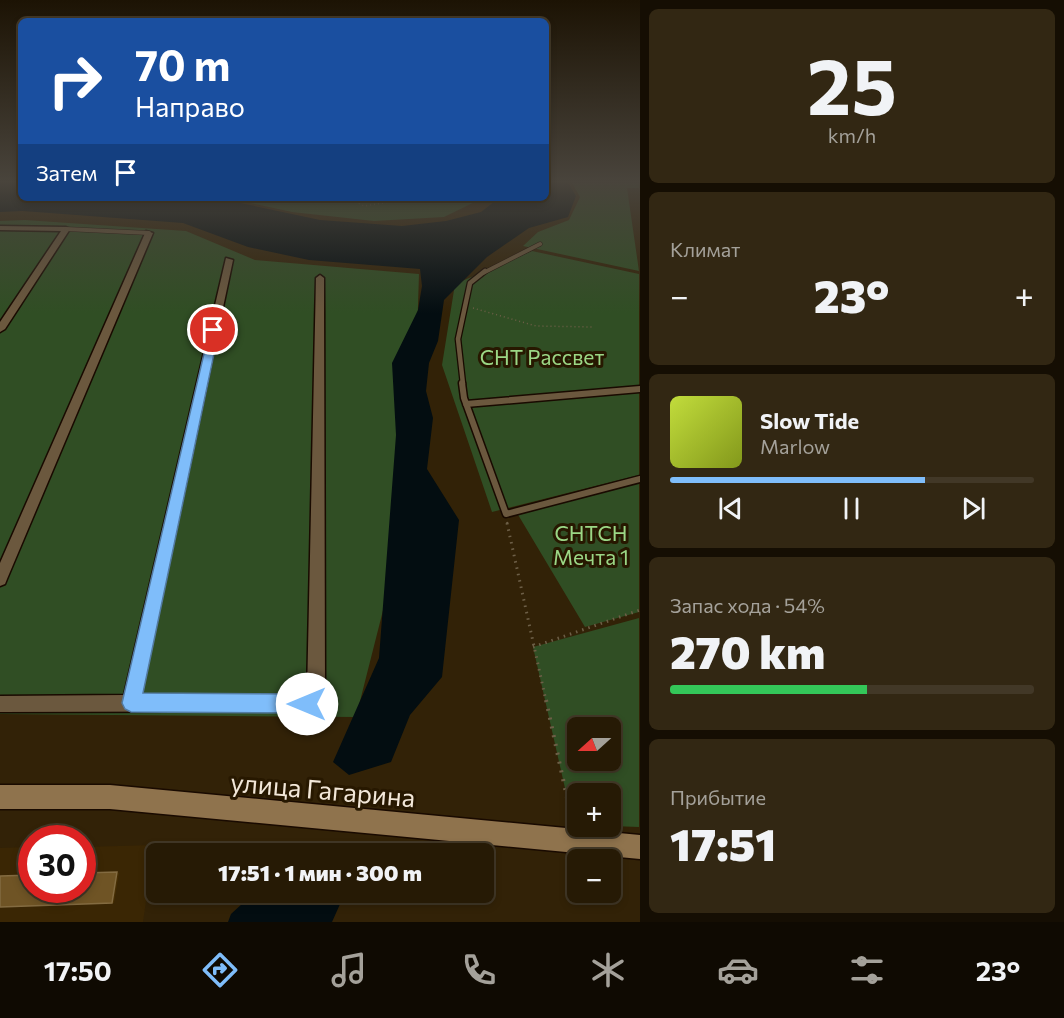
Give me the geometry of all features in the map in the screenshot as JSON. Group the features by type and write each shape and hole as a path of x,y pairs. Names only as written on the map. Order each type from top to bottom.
{"main road":[{"name":"улица Гагарина","path":"0,796 110,797 639,847"}],"street":[{"path":"0,228 66,230"},
{"path":"0,329 66,230"},
{"path":"0,579 149,233"},
{"path":"131,703 229,260"},
{"path":"0,704 307,704 314,700 317,689 318,657 320,278"}],"lane":[{"path":"66,230 104,229 149,233"},
{"path":"540,244 490,268 470,283 458,350 466,404 506,514 639,479"},
{"path":"466,404 639,389"}],"path":[{"path":"464,308 536,326 593,327"},
{"path":"506,514 577,841"},
{"path":"533,646 639,610"}],"shaded area":[{"path":"191,226 536,226 529,228 487,257 444,300 438,341 429,363 426,391 433,418 427,469 459,520 442,677 410,715 391,762 349,775 333,762 379,658 396,435 392,363 418,310 422,286 420,269 309,260 248,247"},
{"path":"146,845 146,901 143,922 0,922 0,848 18,847 18,903 96,903 96,847"},
{"path":"243,903 341,903 332,922 228,922 231,914"}],"green space":[{"path":"0,226 113,226 186,231 255,260 419,274 412,496 356,717 0,714"},
{"path":"553,226 632,226 639,271 523,246 538,232"},
{"name":"СНТ Рассвет","path":"532,251 639,274 639,475 492,512 442,365 455,284"},
{"name":"СНТСН Мечта 1","path":"639,483 639,612 585,627 517,513"},
{"path":"639,618 639,827 621,826 621,783 567,783 567,797 533,647"}],"building":[{"path":"117,872 112,903 0,907 0,876 18,875 18,903 96,903 96,873"}],"route":[{"path":"213,330 131,703 307,704"}]}
